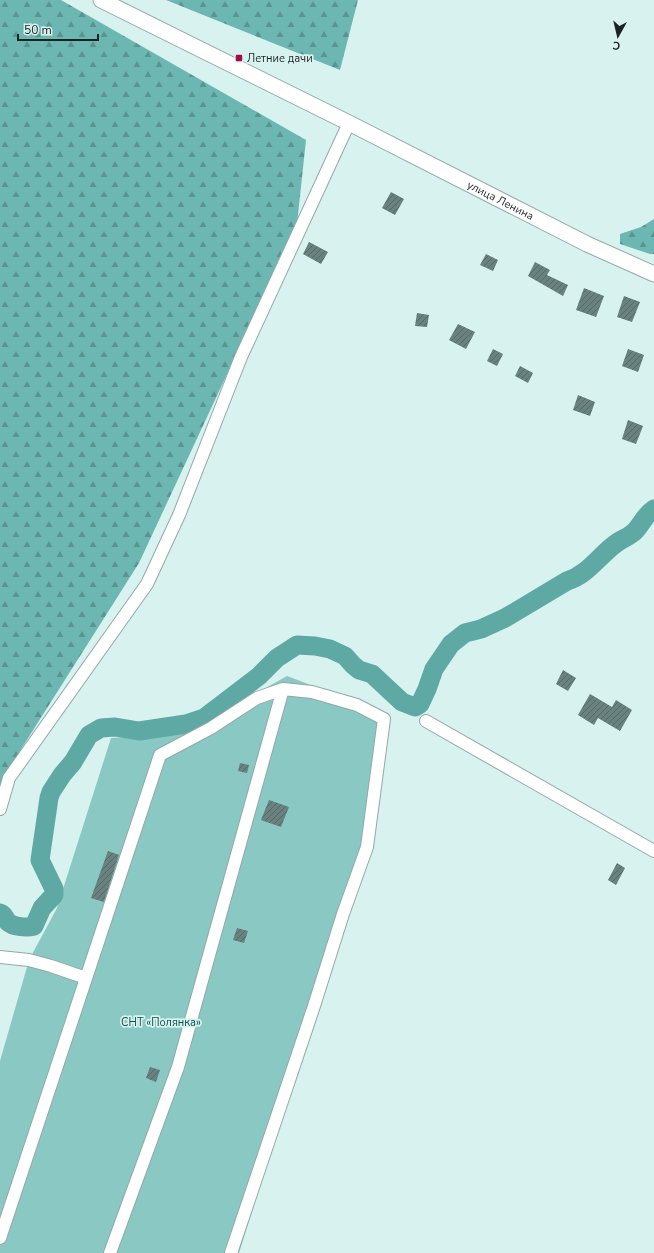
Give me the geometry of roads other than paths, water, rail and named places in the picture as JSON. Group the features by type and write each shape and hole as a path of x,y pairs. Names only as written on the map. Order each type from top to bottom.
{"street":[{"name":"улица Ленина","path":"101,0 349,123 587,244 654,274"},
{"path":"0,809 9,778 147,584 179,515 241,357 349,123"},
{"path":"110,1253 178,1067 283,689"},
{"path":"0,1238 160,755 211,728 257,698 283,689 312,692 357,705 384,719 367,847 343,914 314,1006 231,1253"},
{"path":"426,721 654,851"},
{"path":"0,957 36,962 86,978"}],"waterway":[{"path":"0,913 10,924 31,927 34,926 42,908 54,895 54,889 40,860 49,798 51,792 73,762 89,735 101,728 115,727 139,731 186,724 204,718 259,676 277,658 297,645 330,649 345,656 359,670 372,674 402,702 415,707 420,704 434,669 451,644 465,633 481,629 505,618 581,574 618,542 634,532 646,516 654,509"}],"place":[{"name":"Летние дачи","path":"239,58"}],"park label":[{"name":"СНТ «Полянка»","path":"161,1022"}]}
